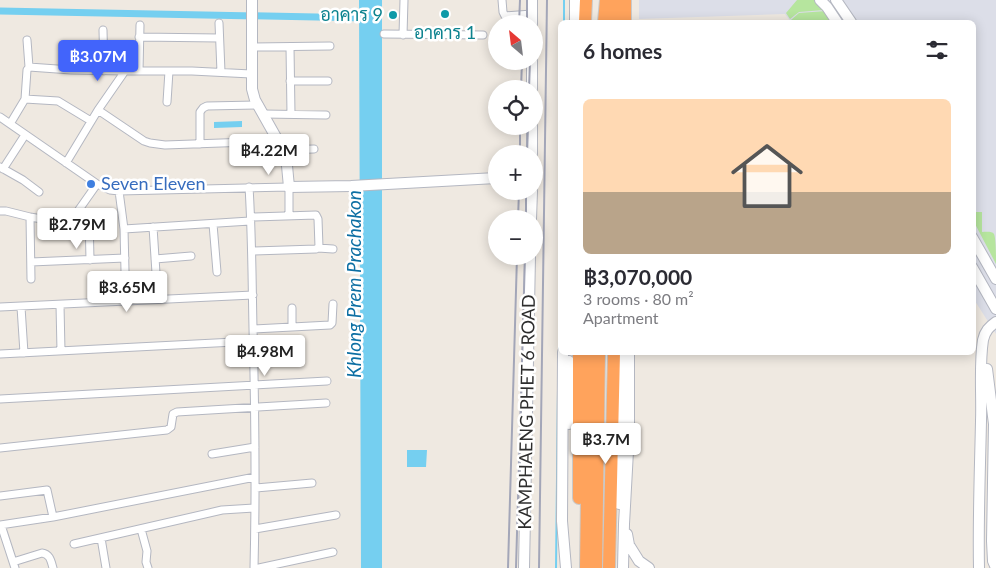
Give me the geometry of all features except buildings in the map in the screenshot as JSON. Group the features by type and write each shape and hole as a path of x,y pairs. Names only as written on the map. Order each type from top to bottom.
{"highway":[{"path":"585,20 586,0"},
{"path":"592,20 593,0"},
{"path":"598,0 599,20"},
{"path":"604,20 606,0"},
{"path":"616,20 618,0"},
{"path":"627,0 627,20"},
{"path":"578,568 579,355"},
{"path":"586,568 589,355"},
{"path":"598,568 601,355"},
{"path":"607,355 613,394"},
{"path":"609,568 613,394 618,356"}],"main road":[{"path":"532,0 532,15"},
{"path":"575,0 575,20"},
{"path":"829,2 836,20"},
{"path":"829,2 849,20"},
{"path":"252,4 252,89 261,110 284,150 290,186 356,186 488,178"},
{"path":"976,243 996,279"},
{"name":"KAMPHAENG PHET 6 ROAD","path":"524,568 530,265"},
{"path":"976,274 996,310"},
{"path":"987,567 982,362 985,334 996,322"},
{"path":"987,567 992,541 994,424 986,362 986,346 987,340 996,330"},
{"path":"563,355 562,522 566,568"},
{"path":"566,568 568,544 570,355"},
{"path":"623,568 629,433 629,355"},
{"path":"618,356 618,568"},
{"path":"982,362 987,418 987,567"},
{"path":"624,524 630,545 638,561 649,568"}],"street":[{"path":"403,35 404,0"},
{"path":"502,0 504,15"},
{"path":"219,23 221,72"},
{"path":"139,71 140,25"},
{"path":"103,30 104,71"},
{"path":"384,34 483,35"},
{"path":"139,37 220,38"},
{"path":"10,124 25,99 28,67 27,40"},
{"path":"252,47 330,46"},
{"path":"290,47 291,114"},
{"path":"71,55 71,70"},
{"path":"28,67 71,70 252,74"},
{"path":"66,163 98,110 125,71"},
{"path":"167,102 169,71"},
{"path":"290,81 328,81"},
{"path":"25,99 58,101 91,121"},
{"path":"200,144 200,112 207,106 291,114 326,115"},
{"path":"98,110 144,141 150,143 165,145 278,141"},
{"path":"0,117 97,184 110,190 290,186 289,215"},
{"path":"26,135 2,168 40,192"},
{"path":"284,150 314,149"},
{"path":"0,211 59,222 70,222 97,184"},
{"path":"249,187 252,251 256,488 254,568"},
{"path":"119,191 124,229 125,271"},
{"path":"124,229 213,224 289,215 316,215 318,219 318,248"},
{"path":"88,216 90,260"},
{"path":"30,217 31,279"},
{"path":"213,224 216,272"},
{"path":"154,227 156,273"},
{"path":"252,251 333,249"},
{"path":"156,259 191,256"},
{"path":"31,262 125,258"},
{"path":"0,308 253,295"},
{"path":"253,329 330,325 332,323 333,304"},
{"path":"60,305 61,351"},
{"path":"21,307 24,353"},
{"path":"292,308 292,327"},
{"path":"0,354 254,341"},
{"path":"0,399 327,381"},
{"path":"0,448 167,430 171,427 173,414 177,412 326,403"},
{"path":"212,454 255,447"},
{"path":"53,568 49,556 42,552 14,565 0,525 53,517 255,477"},
{"path":"256,488 312,483"},
{"path":"0,496 47,490 53,517"},
{"path":"74,544 222,510 254,508"},
{"path":"255,530 336,515"},
{"path":"141,529 147,552 146,562 148,568"},
{"path":"100,538 106,568"},
{"path":"259,568 333,552"}],"shaded area":[{"path":"639,0 996,0 996,334 976,303 976,20 790,20 785,14 639,19"}],"green space":[{"path":"797,0 815,0 824,10 799,12 790,19 786,13"},
{"path":"826,11 832,20 791,20 799,13"},
{"path":"976,212 982,212 982,232 994,234 996,264 976,226"}],"water":[{"path":"359,0 382,0 382,568 361,568"},
{"path":"242,121 242,127 214,128 214,122"},
{"path":"407,450 427,450 426,467 407,467"}],"waterway":[{"path":"564,0 564,20"},
{"path":"0,11 367,18"},
{"path":"556,568 558,390"}],"railway":[{"path":"519,15 520,0"},
{"path":"527,0 527,15"},
{"path":"539,568 547,0"},
{"path":"521,80 522,70"},
{"path":"529,80 530,70"},
{"path":"520,135 520,145"},
{"path":"527,145 528,135"},
{"path":"518,210 519,200"},
{"path":"526,200 526,210"},
{"path":"508,568 517,265"},
{"path":"516,568 525,265"}],"place":[{"name":"อาคาร 1","path":"445,14"},
{"name":"อาคาร 9","path":"393,15"},
{"name":"Seven Eleven","path":"91,184"}],"water label":[{"name":"Khlong Prem Prachakon","path":"354,284"}]}
